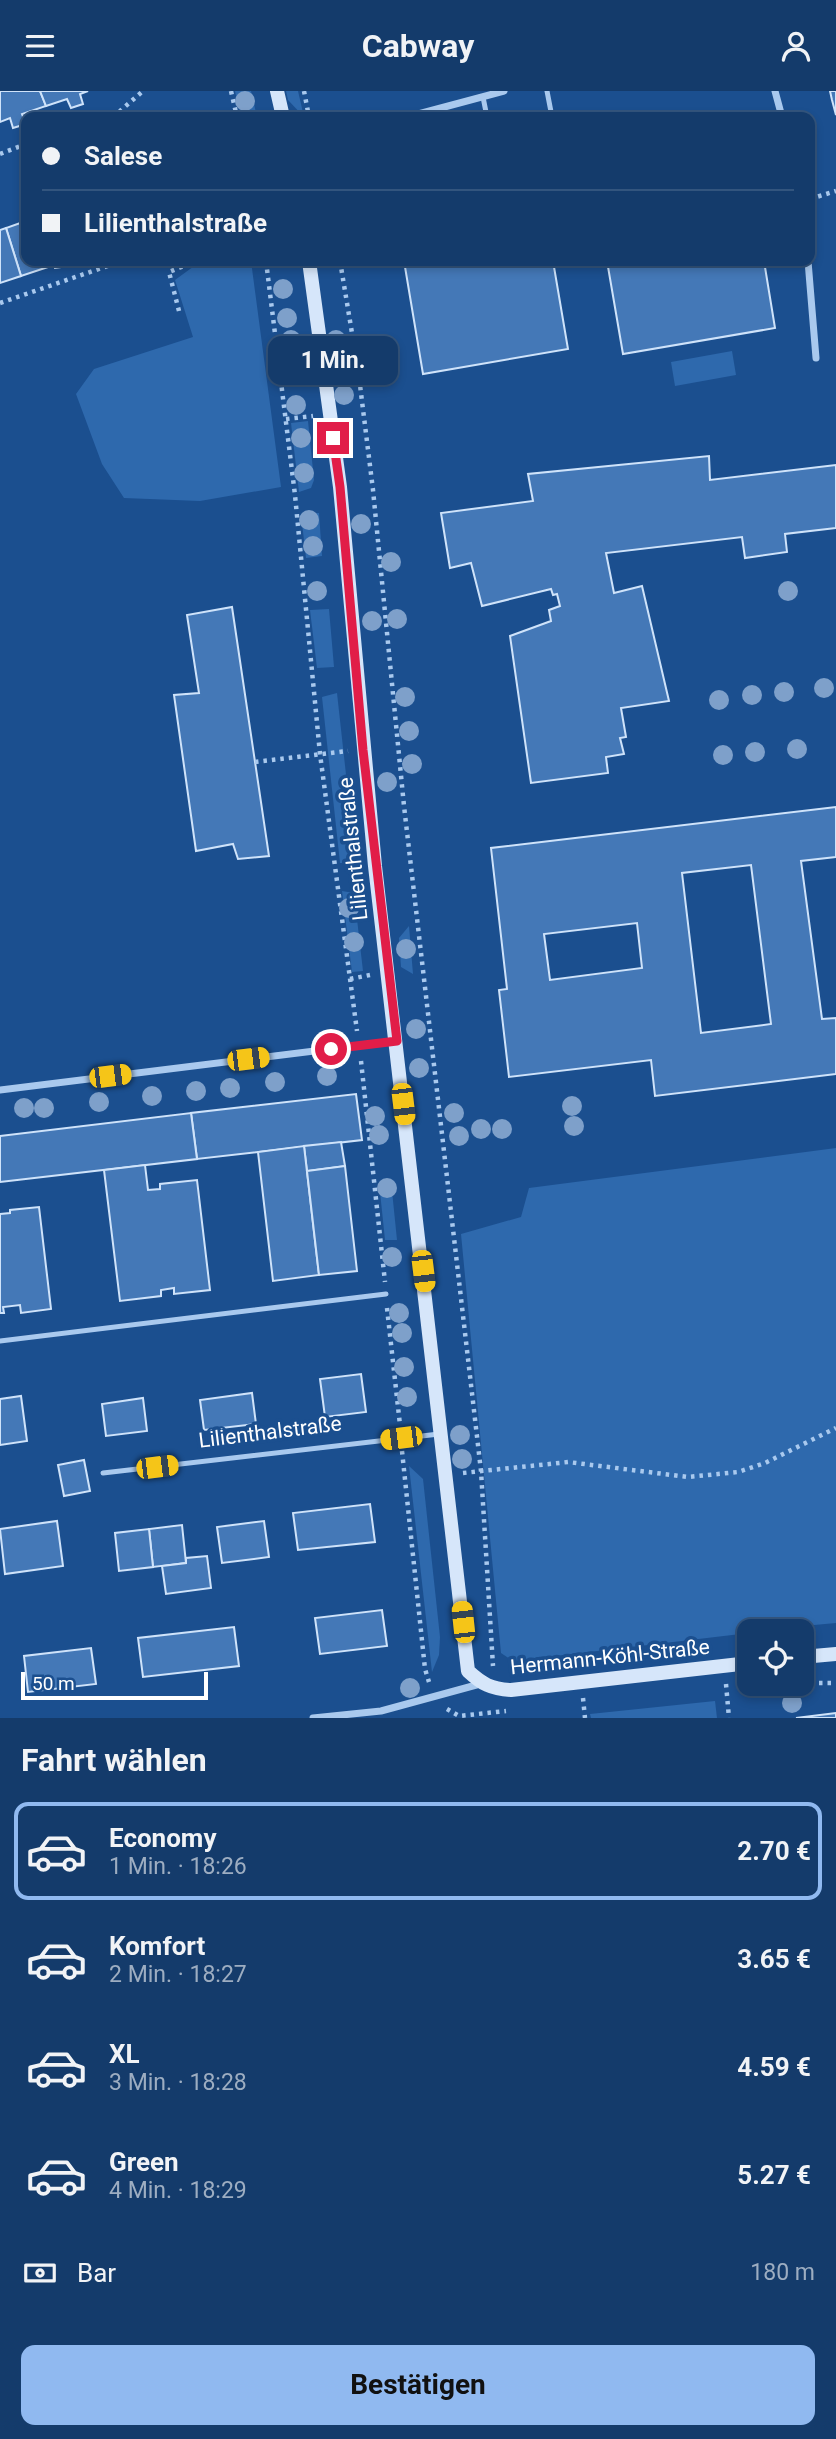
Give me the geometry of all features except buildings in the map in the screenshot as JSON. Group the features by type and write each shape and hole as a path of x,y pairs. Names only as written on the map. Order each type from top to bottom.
{"street":[{"path":"277,91 282,112"},
{"path":"426,112 504,91"},
{"path":"775,91 781,112"},
{"name":"Lilienthalstraße","path":"310,266 340,487 363,750 468,1671 481,1683"},
{"path":"808,266 816,358"},
{"path":"0,1090 397,1041"},
{"path":"814,1656 836,1654"},
{"name":"Hermann-Köhl-Straße","path":"313,1718 381,1711 481,1683 494,1689 511,1690 737,1664"}],"lane":[{"path":"547,91 551,112"},
{"path":"483,97 486,112"},
{"path":"0,1341 386,1294"},
{"name":"Lilienthalstraße","path":"103,1473 442,1433"}],"path":[{"path":"117,112 143,91"},
{"path":"231,91 236,112"},
{"path":"304,91 308,112"},
{"path":"0,154 21,146"},
{"path":"815,197 836,191"},
{"path":"0,303 107,266"},
{"path":"179,311 169,272 184,266"},
{"path":"341,266 358,369 373,489 404,806 481,1471 493,1671"},
{"path":"255,762 363,750"},
{"path":"447,1475 568,1462 688,1477 738,1472 765,1463 836,1428"},
{"path":"724,1665 729,1718"},
{"path":"814,1683 836,1683"}],"shaded area":[{"path":"235,91 251,91 256,112 240,112"},
{"path":"286,91 298,91 303,112 299,112 288,100"},
{"path":"194,266 252,266 281,487 200,501 124,498 102,464 76,394 94,369 193,337 175,280"},
{"path":"732,351 736,375 675,386 671,362"},
{"path":"308,421 314,480 311,488 299,492 291,423"},
{"path":"319,513 322,556 306,558 301,514"},
{"path":"329,609 334,667 317,668 310,610"},
{"path":"337,693 354,847 344,863 340,863 322,697"},
{"path":"342,891 354,893 363,971 352,972"},
{"path":"409,926 413,974 401,967 399,938"},
{"path":"836,1148 836,1623 814,1625 814,1619 737,1619 737,1634 513,1661 501,1653 461,1234 521,1217 529,1188"},
{"path":"391,1181 397,1240 385,1240 379,1182"},
{"path":"409,1466 423,1479 440,1637 439,1655 432,1672"},
{"path":"715,1701 717,1718 591,1718 590,1714"}],"route":[{"path":"331,1049 397,1041 375,866 340,487 333,438"}]}
